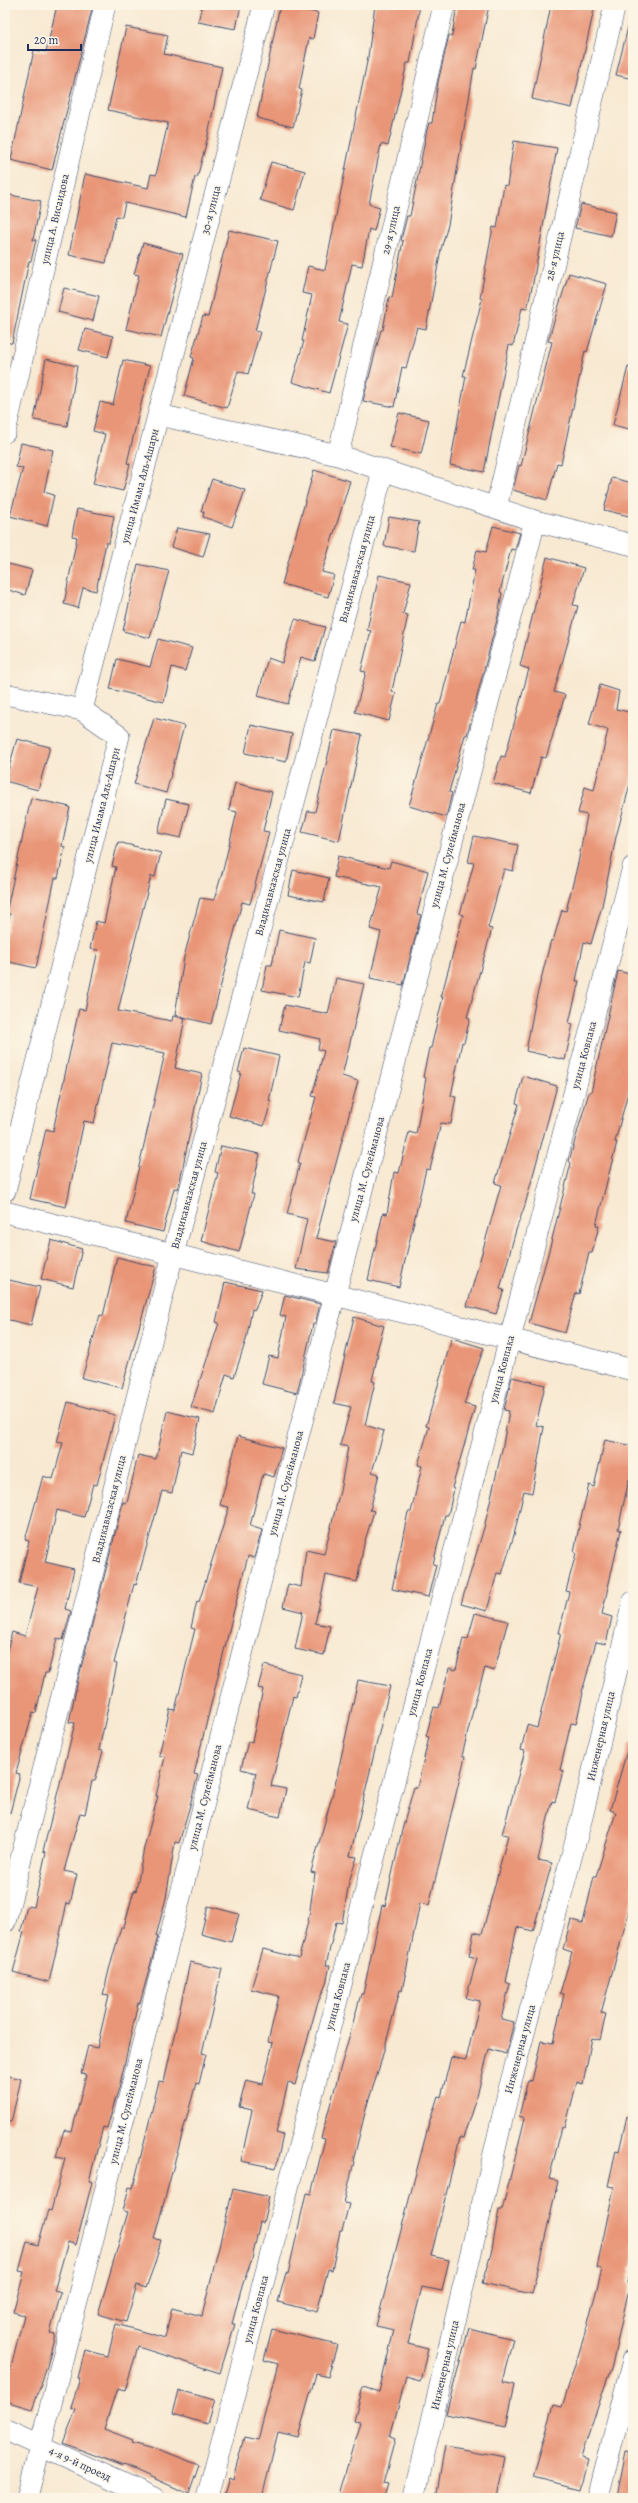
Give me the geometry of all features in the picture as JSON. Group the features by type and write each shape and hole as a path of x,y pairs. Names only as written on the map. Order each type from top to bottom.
{"street":[{"name":"улица А. Висаидова","path":"5,432 105,5"},
{"name":"30-я улица","path":"159,415 264,5"},
{"name":"29-я улица","path":"338,455 444,5"},
{"name":"28-я улица","path":"496,508 615,5"},
{"path":"159,415 338,455 535,521 633,545"},
{"name":"улица Имама Аль-Ашари","path":"5,1191 119,736 82,710 159,415"},
{"name":"Владикавказская улица","path":"5,1922 173,1254 383,471"},
{"name":"улица М. Сулейманова","path":"27,2498 335,1294 535,521"},
{"path":"5,694 82,710"},
{"name":"улица Ковпака","path":"207,2498 633,867"},
{"path":"5,1212 633,1370"},
{"name":"Инженерная улица","path":"414,2498 509,2089 582,1817 633,1602"},
{"path":"598,2498 633,2360"},
{"name":"4-я 9-й проезд","path":"5,2430 155,2498"}],"building":[{"path":"57,5 93,5 52,170 11,160 34,50 46,52"},
{"path":"202,5 241,5 236,29 198,22"},
{"path":"280,5 318,13 313,39 309,38 299,89 302,90 293,127 257,118"},
{"path":"375,5 420,5 410,63 407,63 388,146 381,144 369,204 380,207 374,231 369,229 362,266 352,264 339,322 348,324 329,393 292,382 304,341 302,341 312,295 302,293 308,266 325,270 368,57"},
{"path":"457,5 489,5 476,69 474,68 448,225 441,249 426,329 417,327 406,368 402,367 394,407 363,401 381,330 383,330 389,297 392,298 403,241 401,240 407,216 410,216 427,130 429,123 432,123 438,82 449,35 452,36"},
{"path":"551,5 595,5 572,108 532,99"},
{"path":"126,27 168,35 164,54 222,67 207,140 197,178 195,177 186,217 125,203 122,217 116,216 106,263 69,255 85,174 148,188 151,174 156,175 168,123 108,110"},
{"path":"628,27 633,27 633,79 616,75"},
{"path":"514,141 557,148 533,283 527,309 522,308 513,346 509,345 484,472 450,465 466,376 463,376 482,299 480,298 493,227 497,228 504,185 507,186"},
{"path":"271,162 305,171 294,210 260,200"},
{"path":"5,194 41,201 33,240 36,240 31,261 29,261 12,343 5,343"},
{"path":"581,204 616,212 611,236 575,228"},
{"path":"229,230 278,241 255,331 260,332 248,374 238,371 227,408 184,396 194,358 191,357 203,316 208,317"},
{"path":"143,243 183,254 161,337 126,329 139,275 134,274"},
{"path":"569,273 607,284 587,352 585,351 561,464 557,463 547,500 513,490 519,465 521,466 552,342 548,341"},
{"path":"64,288 99,296 93,321 58,312"},
{"path":"85,329 113,336 108,357 79,350"},
{"path":"46,359 77,366 67,426 34,420"},
{"path":"123,360 150,366 127,463 130,464 123,491 93,484 105,434 93,431 100,402 113,405"},
{"path":"628,367 633,368 633,430 613,425"},
{"path":"399,413 429,420 421,454 390,447"},
{"path":"21,443 53,450 44,492 54,495 47,526 10,516 23,468 16,467"},
{"path":"314,470 350,481 322,572 334,575 328,597 282,584"},
{"path":"612,478 633,483 633,517 604,510"},
{"path":"212,479 245,490 232,527 203,517 204,512 201,511"},
{"path":"77,509 114,516 109,543 106,543 96,591 83,588 78,608 64,604 77,537 72,536"},
{"path":"389,517 419,522 414,551 384,546"},
{"path":"493,526 520,533 515,550 511,549 500,592 502,593 498,616 467,735 465,735 449,792 452,793 446,817 409,806 438,704 440,704 461,621 465,622 475,570 472,570 477,550 486,552"},
{"path":"177,528 210,534 203,557 171,547"},
{"path":"547,557 584,568 573,605 578,606 554,692 565,695 546,758 541,757 531,793 493,783 501,756 505,757 529,669 520,666"},
{"path":"5,563 32,570 25,595 5,589"},
{"path":"138,564 169,571 150,638 123,631"},
{"path":"379,575 411,582 403,614 408,615 392,691 396,693 389,721 355,712 366,672 361,671 371,631 367,630"},
{"path":"295,619 325,627 315,661 301,657 288,704 258,696 268,658 282,663"},
{"path":"158,639 192,648 185,671 172,667 164,702 110,689 117,659 150,667"},
{"path":"600,685 619,691 616,709 633,713 633,773 616,837 602,906 591,944 584,942 576,981 579,981 569,1023 573,1024 565,1060 526,1051 535,1003 551,940 553,941 562,910 566,911 578,863 587,815 578,813 585,787 594,790 608,730 589,724"},
{"path":"154,718 184,726 166,793 134,784"},
{"path":"251,725 292,734 286,762 245,753"},
{"path":"334,730 362,735 339,841 302,832 308,811 315,812"},
{"path":"17,739 50,747 38,790 5,781"},
{"path":"235,783 272,792 263,831 269,832 250,904 242,902 211,1024 175,1015 184,957 200,898 214,900 223,870 237,812 229,810"},
{"path":"31,798 70,807 62,846 65,847 58,878 55,878 36,968 5,961 5,938 10,914 6,913"},
{"path":"166,799 189,804 181,838 158,833"},
{"path":"474,836 518,845 513,871 504,869 488,928 492,929 467,1017 470,1018 464,1043 462,1042 451,1096 456,1097 451,1124 441,1123 430,1170 426,1169 399,1287 368,1280 383,1213 387,1214 394,1172 399,1173 409,1132 416,1134 426,1078 423,1077 429,1048 431,1048 443,997 441,997 463,915 460,914 474,863 468,862"},
{"path":"118,842 161,853 155,877 151,876 118,1011 172,1021 173,1016 185,1018 175,1068 202,1074 179,1185 178,1189 174,1188 163,1232 126,1223 165,1053 112,1043 94,1123 84,1121 66,1207 30,1199 46,1129 53,1131 79,1009 85,1010 98,950 90,949 96,921 104,923 116,867 112,866"},
{"path":"338,856 389,868 391,861 428,871 417,914 421,915 403,985 370,978 381,932 370,929 382,887 334,877"},
{"path":"293,870 329,878 324,902 288,895"},
{"path":"279,930 315,938 310,963 305,962 298,997 262,990 267,965 272,965"},
{"path":"618,971 633,975 633,1090 629,1089 615,1142 617,1142 596,1225 599,1226 592,1253 589,1253 579,1294 576,1293 565,1333 529,1323 571,1163 569,1161 589,1092 591,1092"},
{"path":"336,978 364,984 342,1076 358,1081 316,1238 336,1242 328,1273 296,1269 307,1219 287,1214 300,1163 298,1162 316,1097 312,1096 324,1051 318,1049 320,1039 279,1030 285,1005 328,1014"},
{"path":"244,1048 279,1056 269,1101 271,1102 264,1126 229,1116 241,1073 238,1072"},
{"path":"523,1076 557,1086 525,1205 516,1230 500,1289 504,1290 496,1314 467,1306 501,1185 495,1183 519,1104 516,1103"},
{"path":"221,1146 260,1154 251,1194 254,1194 239,1252 201,1241 218,1173 215,1172"},
{"path":"51,1240 82,1249 73,1287 41,1279"},
{"path":"117,1257 156,1267 122,1388 82,1378 100,1315 103,1316"},
{"path":"9,1280 40,1287 31,1325 5,1319 5,1298"},
{"path":"225,1282 262,1290 255,1310 252,1309 246,1340 234,1377 226,1374 215,1414 191,1407 219,1323 216,1322"},
{"path":"285,1295 320,1304 315,1324 313,1324 297,1393 262,1384 269,1356 278,1358 286,1317 280,1315"},
{"path":"354,1317 384,1326 376,1354 378,1354 372,1381 375,1382 365,1425 384,1431 372,1472 379,1474 370,1510 374,1511 364,1544 357,1582 326,1575 315,1623 330,1626 324,1655 295,1649 303,1612 283,1607 288,1584 301,1587 306,1550 324,1554 340,1491 348,1447 340,1445 351,1407 334,1403"},
{"path":"452,1338 484,1348 464,1404 475,1407 452,1488 454,1489 448,1515 445,1515 433,1564 436,1565 428,1597 392,1589 408,1512 411,1512 422,1466 418,1465 429,1427 426,1426"},
{"path":"512,1377 545,1385 536,1425 544,1427 532,1493 524,1491 514,1535 502,1574 497,1573 487,1611 461,1604 484,1528 503,1445 509,1411 504,1410"},
{"path":"68,1402 115,1415 97,1485 93,1484 84,1517 57,1510 45,1562 74,1569 65,1609 71,1611 63,1640 57,1638 48,1673 45,1673 36,1713 33,1712 16,1773 20,1774 10,1813 5,1813 5,1658 12,1632 25,1636 38,1587 19,1583 29,1541 25,1540 43,1476 53,1479 63,1443 57,1442"},
{"path":"167,1411 200,1419 192,1453 181,1450 172,1493 162,1491 136,1585 134,1584 114,1663 117,1664 99,1750 103,1751 95,1781 92,1781 85,1814 80,1813 64,1871 77,1874 70,1904 67,1903 49,1982 13,1972 24,1932 21,1931 27,1906 34,1907 46,1852 43,1851 75,1723 69,1722 78,1680 123,1502 127,1503 138,1455 156,1459"},
{"path":"238,1436 282,1448 274,1477 263,1474 250,1526 262,1530 254,1558 248,1556 194,1774 198,1775 179,1843 175,1842 166,1898 156,1936 158,1937 140,2003 138,2003 120,2084 107,2128 103,2127 89,2181 92,2182 76,2245 68,2242 54,2291 61,2293 50,2333 55,2334 46,2370 32,2409 5,2401 5,2369 10,2371 24,2315 13,2312 24,2272 19,2271 27,2242 38,2245 48,2210 51,2211 65,2159 56,2157 64,2130 72,2132 86,2075 81,2074 88,2046 97,2048 109,1996 103,1995 109,1970 121,1927 124,1927 134,1890 136,1891 144,1848 158,1796 156,1796 165,1757 159,1755 170,1709 175,1710 195,1629 191,1628 197,1601 199,1602 229,1507 220,1505"},
{"path":"605,1440 633,1446 633,1480 629,1479 618,1529 621,1530 602,1614 612,1617 606,1644 596,1642 582,1692 576,1724 571,1723 560,1770 563,1771 555,1802 552,1801 538,1860 552,1863 533,1931 517,1927 506,1982 510,1984 501,2019 514,2022 506,2054 489,2049 478,2092 463,2138 460,2137 431,2256 449,2260 442,2291 422,2287 408,2344 428,2349 420,2381 406,2377 390,2437 395,2439 383,2484 388,2485 384,2498 338,2498 360,2422 354,2421 363,2387 379,2392 394,2330 376,2326 428,2127 438,2096 441,2097 451,2057 466,2060 480,2001 466,1998 477,1958 469,1956 474,1932 482,1934 508,1835 502,1834 525,1751 521,1750 527,1725 537,1728 561,1633 559,1633 569,1592 566,1591 576,1553 574,1552 580,1522 589,1485 594,1487"},
{"path":"475,1613 508,1621 494,1671 485,1668 476,1698 462,1756 465,1757 429,1905 420,1903 402,1991 400,1990 379,2069 367,2105 353,2161 344,2203 349,2204 342,2231 340,2231 332,2270 328,2269 317,2312 278,2302 286,2273 288,2274 306,2193 311,2194 325,2139 321,2138 361,1994 363,1994 382,1905 385,1906 402,1830 414,1787 417,1788 429,1737 426,1736 434,1707 439,1708 449,1668 456,1670 463,1638 468,1639"},
{"path":"264,1665 301,1674 296,1697 293,1696 271,1786 286,1789 280,1817 248,1810 256,1773 241,1769 248,1741 252,1742 263,1689 258,1688"},
{"path":"358,1680 390,1686 350,1856 357,1857 349,1882 342,1923 336,1922 326,1965 330,1965 326,1984 317,2005 295,2085 288,2083 276,2133 283,2135 276,2168 241,2161 252,2110 239,2107 246,2080 263,2084 273,2043 268,2042 279,1996 251,1989 263,1949 299,1958 309,1917 315,1873 311,1872 335,1785"},
{"path":"629,1744 633,1744 633,1897 601,2013 606,2014 600,2040 592,2038 583,2084 577,2082 565,2128 562,2127 549,2179 558,2181 532,2294 482,2283 492,2249 499,2210 502,2210 525,2118 519,2116 528,2080 532,2081 541,2041 553,2043 564,1994 560,1993 572,1952 563,1949 571,1920 583,1923 594,1876 596,1876 616,1812 610,1810"},
{"path":"208,1906 239,1914 231,1942 201,1934"},
{"path":"190,1962 222,1969 202,2053 206,2054 199,2084 196,2083 154,2239 161,2240 155,2263 146,2288 137,2285 126,2322 98,2314 128,2212 123,2211 129,2187 133,2188 159,2081 164,2082"},
{"path":"5,2075 21,2079 11,2122 5,2121"},
{"path":"627,2116 633,2117 633,2257 627,2283 630,2284 612,2365 581,2457 588,2459 580,2489 533,2477 554,2405 562,2407 587,2327 602,2269 597,2268 614,2187 608,2186 616,2150 619,2151"},
{"path":"233,2189 269,2197 263,2223 260,2222 252,2259 241,2289 232,2324 235,2324 220,2373 138,2347 125,2390 117,2388 104,2429 133,2440 132,2442 161,2450 199,2465 189,2494 124,2465 123,2466 63,2443 76,2410 71,2408 80,2378 78,2378 85,2350 108,2356 116,2324 165,2338 172,2308 202,2316"},
{"path":"469,2328 513,2339 502,2382 515,2385 506,2427 446,2414"},
{"path":"272,2329 337,2345 328,2377 316,2374 298,2437 278,2432 262,2498 223,2498 229,2478 233,2480 244,2437 258,2440 278,2364 264,2360"},
{"path":"179,2390 214,2400 207,2424 173,2414"},
{"path":"445,2446 505,2457 497,2498 436,2498"},
{"path":"626,2451 633,2452 633,2498 617,2498"}]}
